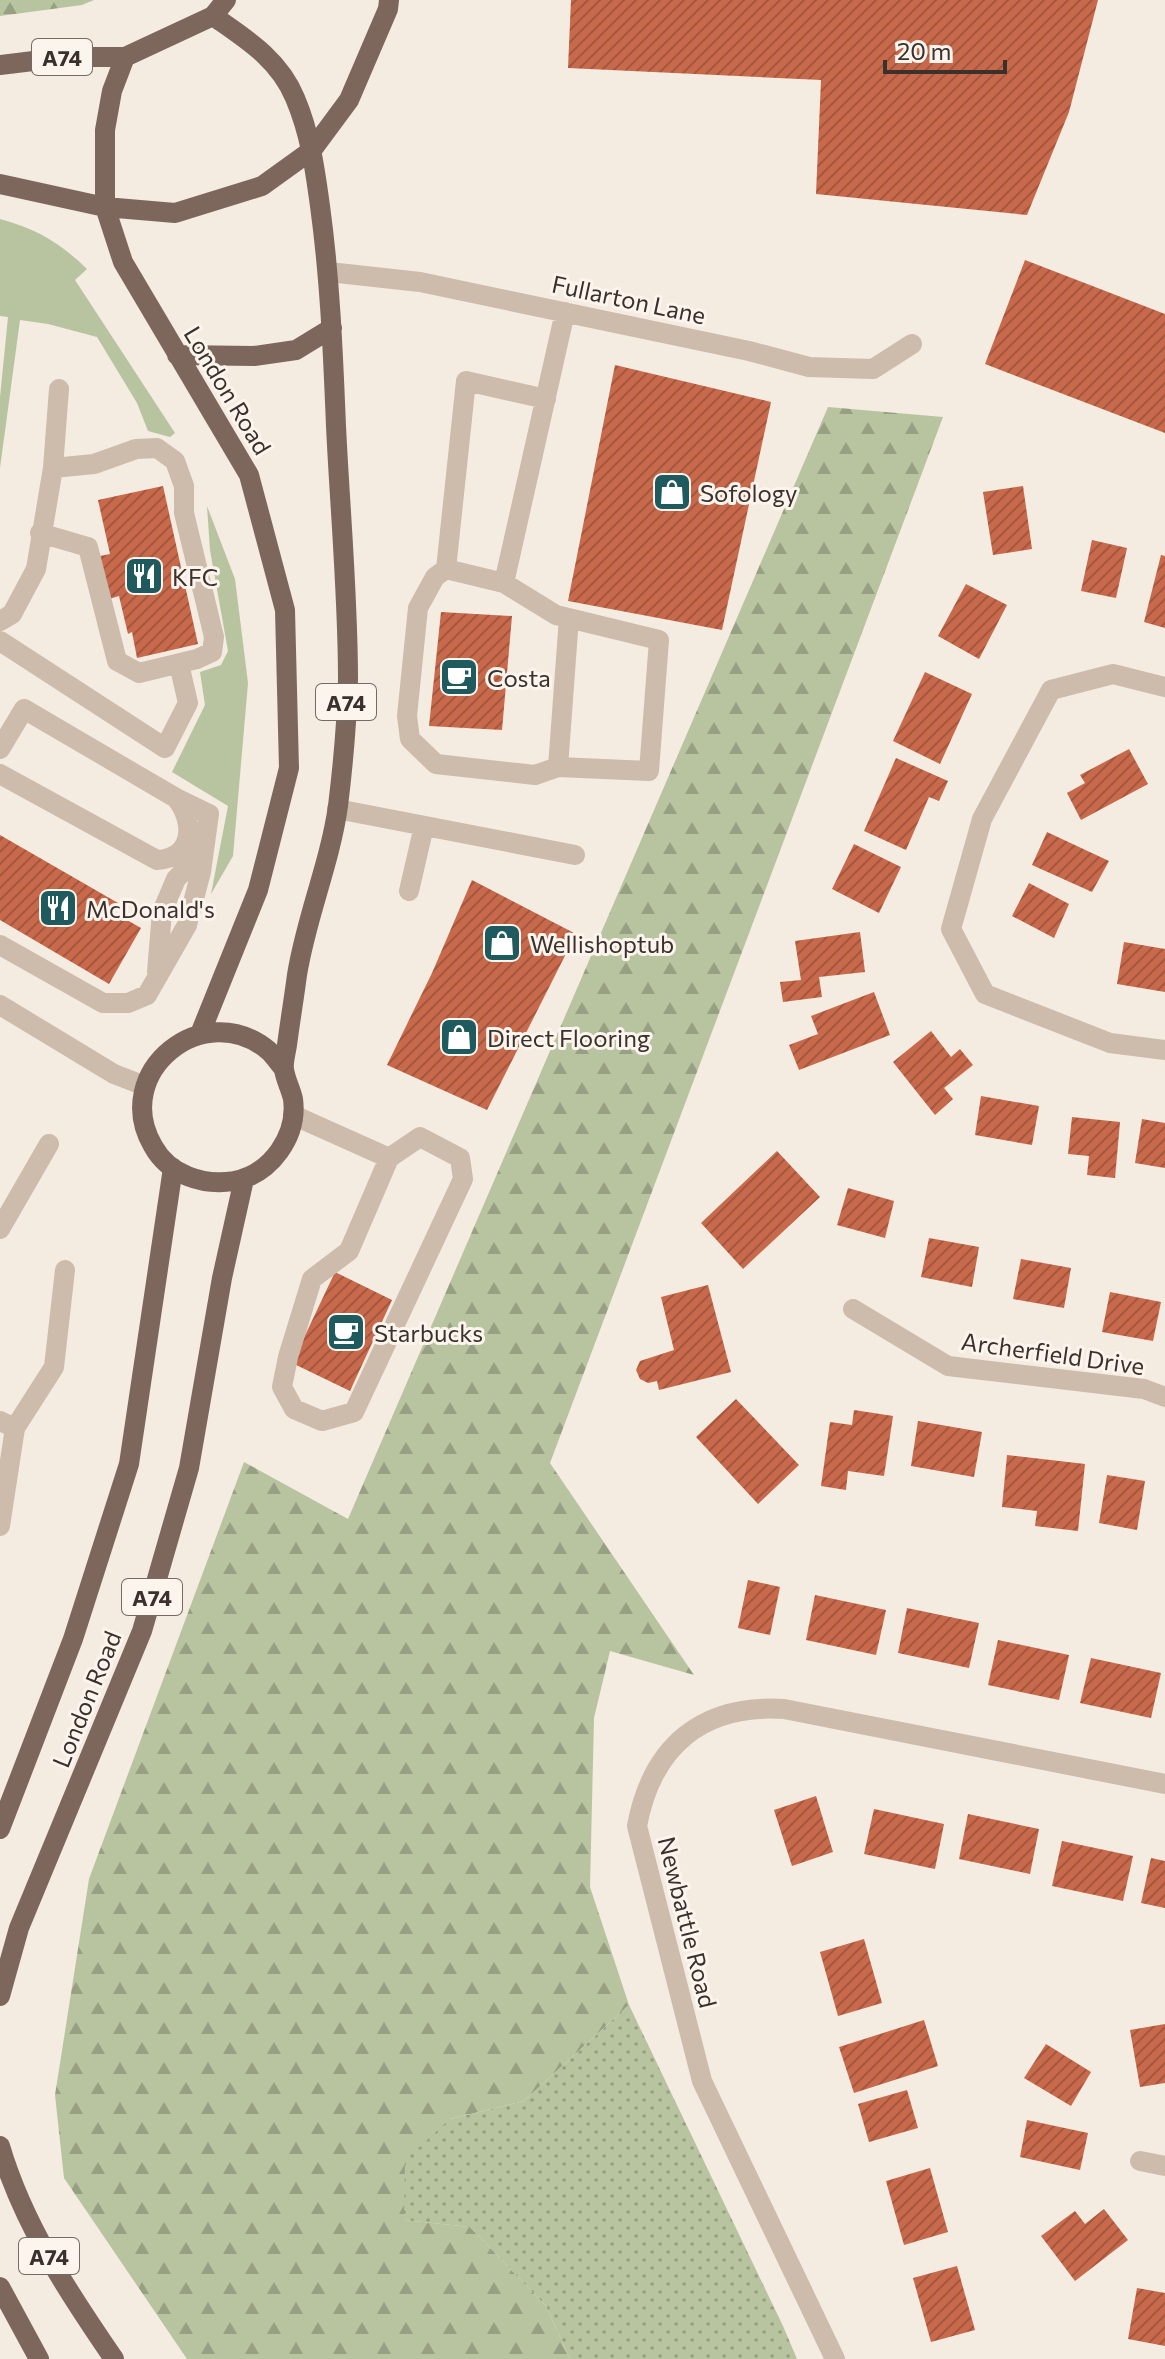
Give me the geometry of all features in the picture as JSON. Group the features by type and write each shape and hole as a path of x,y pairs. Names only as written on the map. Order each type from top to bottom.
{"main road":[{"name":"A74","path":"0,65 66,57 125,57 213,16 226,0"},
{"path":"0,184 105,207 179,212 262,186 312,150 349,100 388,9 389,0"},
{"name":"A74","path":"213,16 268,55 294,95 312,150 329,272 348,681 337,809 299,963 284,1069 293,1097 293,1115 278,1155 244,1179"},
{"name":"London Road","path":"125,57 112,91 105,130 105,207 123,262 249,475 285,610 289,768 258,890 200,1034"},
{"path":"177,355 254,356 296,350 332,328"},
{"path":"244,1179 218,1184 182,1175 173,1168 153,1147 143,1116 145,1086 154,1066 167,1051 200,1034 226,1032 244,1036 269,1051 284,1069"},
{"name":"London Road","path":"0,1829 73,1639 129,1464 173,1168"},
{"name":"London Road","path":"0,1996 19,1928 142,1631 189,1468 222,1278 244,1179"},
{"name":"A74","path":"0,2146 11,2184 64,2285 114,2359"},
{"name":"A74","path":"0,2287 39,2359"}],"street":[{"name":"Fullarton Lane","path":"329,272 420,282 749,351 809,367 873,369 912,344"},
{"path":"504,583 565,312"},
{"path":"440,573 504,583 556,615 659,640 649,771 558,767 535,775 436,764 410,739 407,716 418,608 440,573 466,381 546,399"},
{"path":"0,621 12,614 36,569 53,468 59,389"},
{"path":"40,533 88,547 117,661 139,673 179,664 212,652 214,637 184,513 184,486 175,461 157,448 136,449 94,464 53,468"},
{"path":"558,767 569,618"},
{"path":"0,641 165,748 188,703 179,664"},
{"path":"1165,687 1113,674 1051,690 982,819 951,929 985,994 1110,1043 1165,1050"},
{"path":"0,749 24,709 209,814 201,872 187,925 147,995 128,1003 103,1003 0,945"},
{"path":"0,774 157,860 169,860 181,851 186,842 188,819 176,798"},
{"path":"337,809 575,855"},
{"path":"409,891 424,826"},
{"path":"0,1005 114,1074 145,1086"},
{"path":"293,1115 389,1158"},
{"path":"420,1137 460,1158 463,1179 354,1412 322,1421 294,1409 282,1387 288,1357 312,1279 349,1251 389,1158 420,1137"},
{"path":"0,1229 49,1144"},
{"path":"0,1526 7,1425 54,1367 65,1270"},
{"name":"Archerfield Drive","path":"853,1309 948,1366 1144,1389 1165,1397"},
{"name":"Newbattle Road","path":"835,2359 702,2081 637,1826 641,1802 650,1779 679,1740 697,1727 739,1710 761,1708 784,1709 1165,1784"},
{"path":"1140,2161 1165,2166"}],"green space":[{"path":"0,0 94,0 82,5 0,16"},
{"path":"0,219 47,238 87,269 75,280 175,433 170,437 148,431 137,403 97,337 20,320 0,468 0,397 8,317 0,316"},
{"path":"828,407 943,417 550,1463 694,1675 610,1651 594,1718 590,1887 629,2005 524,2101 450,2119 405,2220 470,2227 546,2306 570,2359 187,2359 64,2178 55,2095 89,1879 244,1462 348,1519"},
{"path":"207,506 235,579 248,683 233,856 211,894 228,806 172,772 205,705 200,672 221,665 228,651 210,550"},
{"path":"629,2005 797,2359 570,2359 546,2306 470,2227 404,2220 405,2160 450,2119 524,2101"}],"building":[{"path":"571,0 1098,0 1069,112 1027,215 816,194 821,80 568,68"},
{"path":"1025,260 1165,314 1165,433 985,364"},
{"path":"615,365 771,402 722,630 568,601"},
{"name":"KFC","path":"163,486 198,644 137,658 132,632 128,634 119,596 109,599 100,556 110,554 98,500"},
{"path":"1023,486 1032,549 993,555 983,492"},
{"path":"1092,540 1127,548 1116,598 1081,591"},
{"path":"1161,555 1165,556 1165,628 1144,622"},
{"path":"966,584 1007,605 979,659 938,636"},
{"path":"441,612 512,616 502,730 429,726"},
{"path":"925,672 972,694 940,764 893,741"},
{"path":"1129,749 1148,784 1081,820 1067,793 1085,783 1080,775"},
{"path":"896,758 948,781 939,801 929,797 906,850 864,831"},
{"path":"1047,832 1109,861 1092,892 1032,865"},
{"name":"McDonald's","path":"0,835 118,903 113,912 141,928 109,984 0,920"},
{"path":"854,844 901,867 879,913 832,889"},
{"path":"472,880 576,934 487,1110 387,1065 432,973"},
{"path":"1029,883 1069,904 1054,938 1012,916"},
{"path":"860,932 865,972 819,977 822,997 783,1002 780,982 801,980 795,941"},
{"path":"1124,942 1165,949 1165,992 1117,984"},
{"path":"874,992 890,1035 799,1070 789,1045 818,1034 811,1016"},
{"path":"931,1031 951,1057 960,1049 973,1065 944,1088 953,1099 935,1115 893,1062"},
{"path":"981,1096 1039,1106 1032,1145 975,1135"},
{"path":"1072,1117 1120,1122 1115,1178 1087,1175 1089,1156 1068,1154"},
{"path":"1142,1119 1165,1123 1165,1168 1135,1163"},
{"path":"777,1151 820,1197 743,1269 701,1223"},
{"path":"848,1188 894,1201 885,1238 837,1225"},
{"path":"929,1238 979,1247 972,1287 921,1277"},
{"path":"1021,1259 1071,1268 1064,1308 1013,1299"},
{"path":"335,1272 392,1300 350,1391 292,1363"},
{"path":"708,1285 731,1372 659,1390 657,1381 648,1383 640,1379 636,1370 640,1361 674,1350 661,1297"},
{"path":"1110,1292 1161,1302 1153,1341 1102,1332"},
{"path":"736,1399 799,1465 758,1504 696,1437"},
{"path":"854,1410 893,1416 884,1476 848,1471 846,1490 821,1486 830,1422 852,1425"},
{"path":"918,1421 982,1432 974,1477 911,1466"},
{"path":"1007,1455 1085,1464 1078,1531 1035,1526 1037,1511 1002,1507"},
{"path":"1107,1475 1145,1481 1137,1530 1099,1523"},
{"path":"748,1580 780,1587 770,1635 738,1628"},
{"path":"815,1595 886,1610 876,1655 806,1640"},
{"path":"907,1608 979,1623 969,1668 898,1653"},
{"path":"998,1640 1069,1655 1059,1700 988,1685"},
{"path":"1091,1658 1161,1673 1151,1718 1080,1703"},
{"path":"816,1796 833,1852 792,1866 774,1810"},
{"path":"874,1809 944,1824 935,1869 864,1854"},
{"path":"968,1814 1039,1829 1030,1874 959,1859"},
{"path":"1062,1841 1133,1856 1123,1901 1052,1886"},
{"path":"1151,1858 1165,1861 1165,1908 1141,1903"},
{"path":"864,1939 882,2003 838,2016 820,1952"},
{"path":"924,2020 938,2066 854,2093 839,2047"},
{"path":"1165,2024 1165,2083 1140,2087 1130,2030"},
{"path":"1046,2044 1091,2072 1071,2106 1024,2078"},
{"path":"907,2090 918,2128 869,2142 858,2104"},
{"path":"1027,2120 1088,2133 1080,2170 1020,2157"},
{"path":"930,2168 948,2232 904,2245 886,2181"},
{"path":"1104,2209 1128,2240 1075,2281 1041,2236 1075,2211 1085,2224"},
{"path":"957,2266 975,2330 931,2342 913,2278"},
{"path":"1137,2288 1165,2293 1165,2346 1128,2339"}],"place":[{"name":"Sofology","path":"672,492"},
{"name":"KFC","path":"144,576"},
{"name":"Costa","path":"459,677"},
{"name":"McDonald's","path":"58,908"},
{"name":"Wellishoptub","path":"502,943"},
{"name":"Direct Flooring","path":"459,1037"},
{"name":"Starbucks","path":"346,1332"}]}
